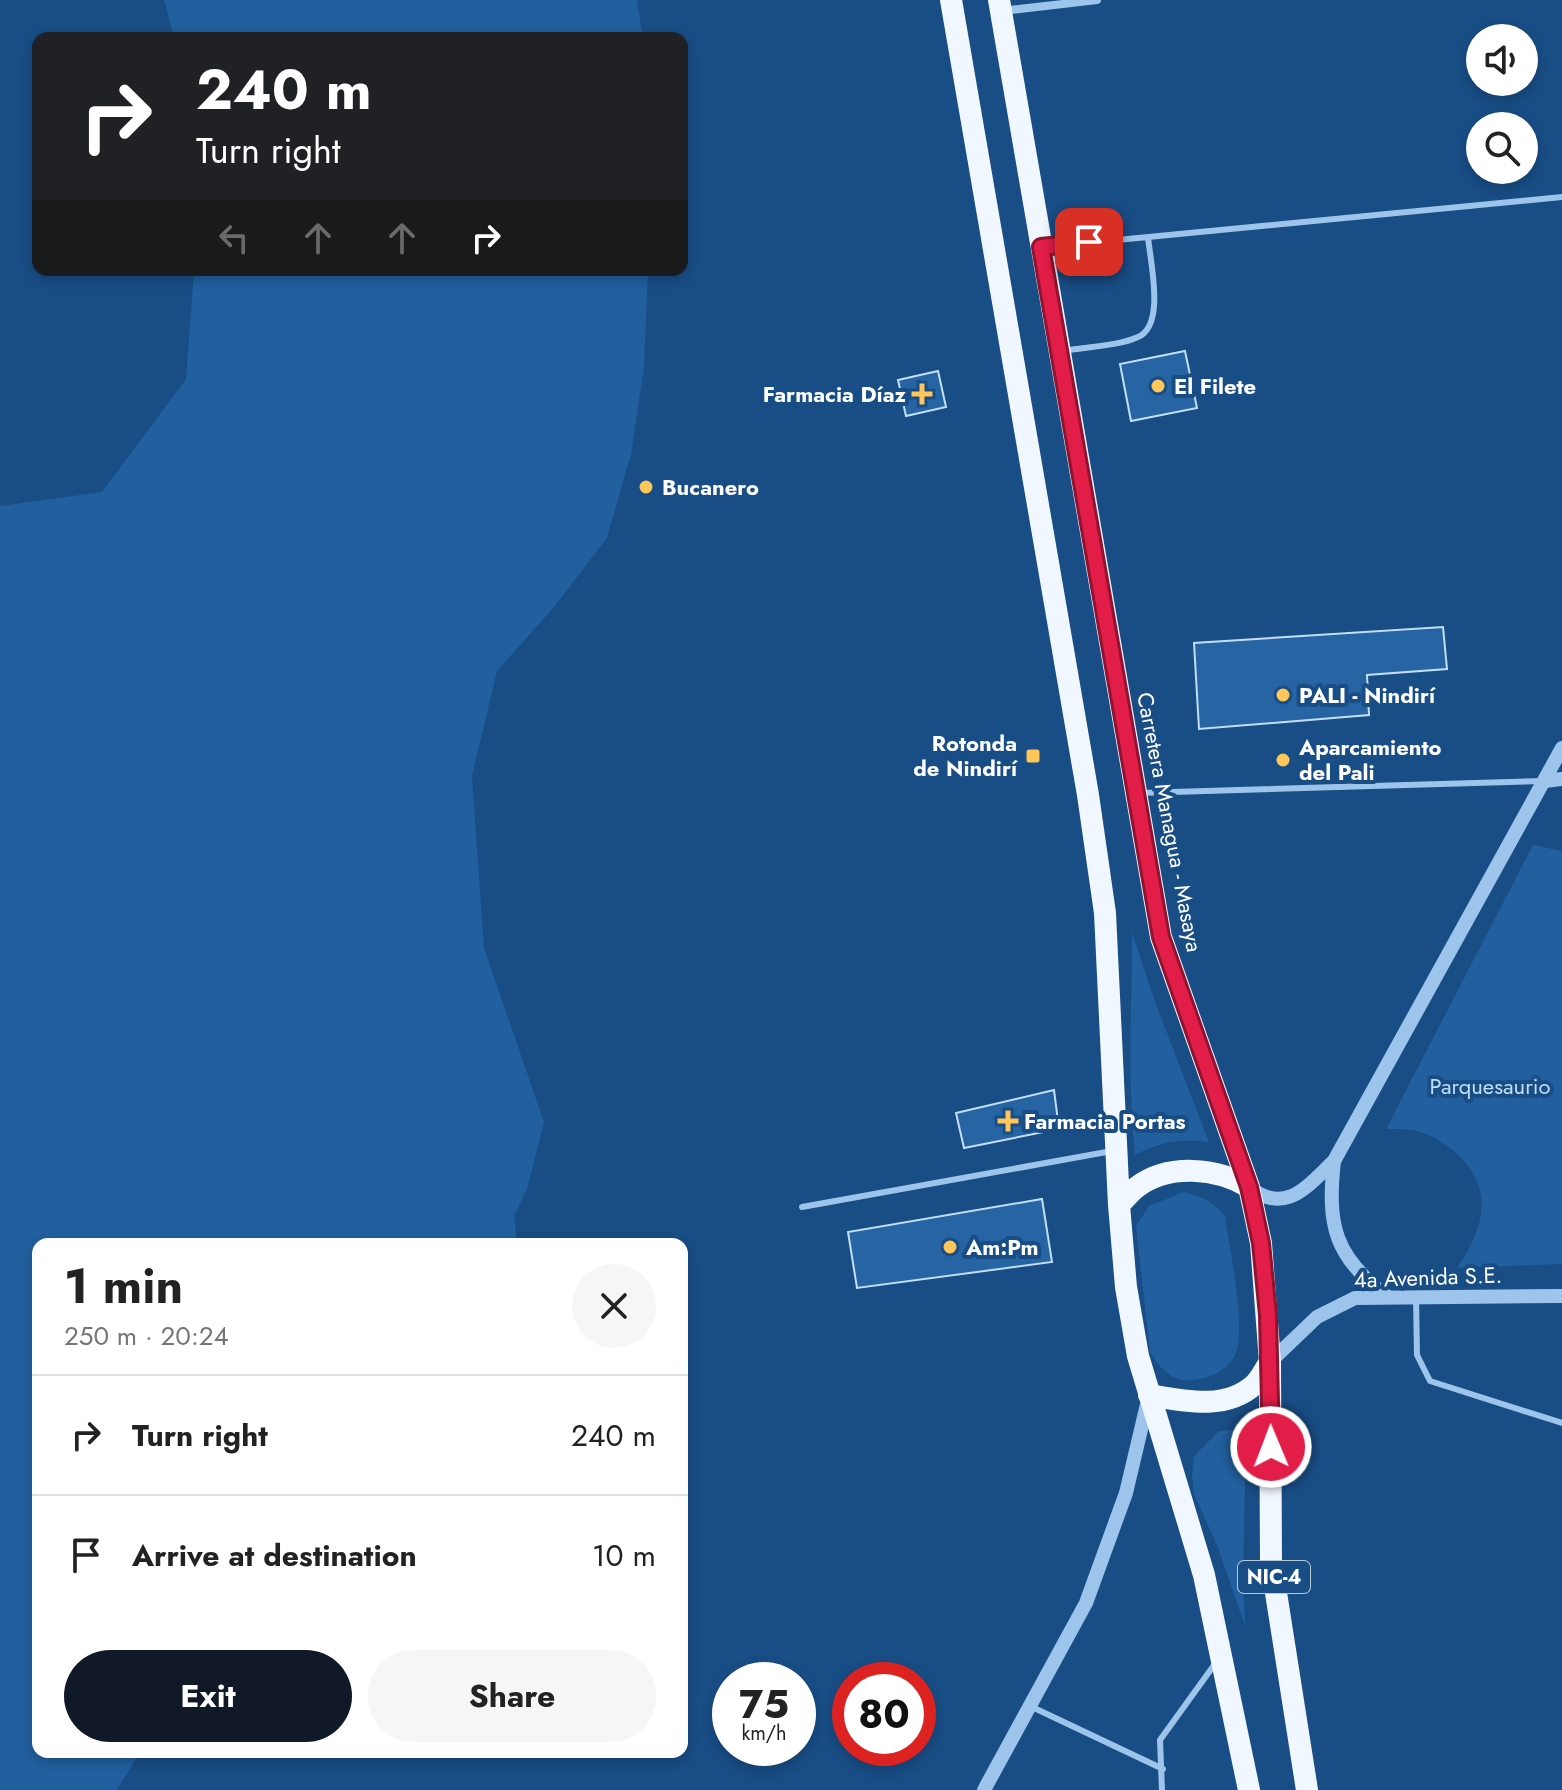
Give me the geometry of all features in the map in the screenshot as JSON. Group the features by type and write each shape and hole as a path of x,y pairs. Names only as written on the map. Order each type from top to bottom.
{"highway":[{"name":"NIC-4","path":"951,0 1088,795 1105,913 1126,1287 1138,1356 1204,1575 1249,1790"},
{"name":"Carretera Managua - Masaya","path":"1000,6 1161,937 1249,1187 1261,1243 1270,1362 1271,1561 1307,1790"},
{"path":"1119,1205 1137,1187 1156,1176 1182,1171 1231,1176 1249,1187"},
{"path":"1149,1395 1214,1403 1255,1384 1270,1362"}],"street":[{"path":"1000,6 1097,0"},
{"path":"1249,1187 1262,1197 1282,1201 1299,1194 1334,1161 1562,748"},
{"path":"1545,781 1562,779"},
{"path":"1334,1161 1330,1197 1334,1228 1348,1261 1366,1281 1388,1297"},
{"name":"4a Avenida S.E.","path":"1270,1362 1317,1317 1355,1298 1562,1296"},
{"path":"984,1790 1086,1603 1126,1493 1149,1395"}],"lane":[{"path":"1041,247 1562,197"},
{"path":"1060,351 1139,337 1150,328 1155,308 1148,237"},
{"path":"1136,793 1545,781"},
{"path":"802,1207 1116,1150"},
{"path":"1416,1297 1417,1355 1430,1381 1562,1423"},
{"path":"1162,1790 1160,1740 1221,1655"},
{"path":"1032,1707 1163,1769"}],"green space":[{"path":"164,0 637,0 642,32 172,32"},
{"path":"194,276 648,276 644,367 631,454 607,538 555,606 497,671 472,776 484,948 544,1122 527,1189 514,1216 516,1238 32,1238 32,1758 136,1758 117,1790 0,1790 0,506 102,492 186,379"},
{"name":"Parquesaurio","path":"1533,845 1562,851 1562,1264 1457,1268 1479,1223 1482,1208 1476,1180 1455,1152 1437,1139 1417,1131 1386,1129"},
{"path":"1132,932 1154,999 1209,1142 1171,1142 1135,1155 1131,1071"},
{"path":"1184,1192 1207,1200 1225,1216 1239,1329 1234,1357 1226,1367 1211,1376 1186,1380 1167,1373 1150,1352 1136,1226 1149,1206"},
{"path":"1233,1430 1244,1438 1246,1448 1245,1626 1218,1548 1194,1494 1192,1475 1194,1456 1219,1431"}],"building":[{"name":"El Filete","path":"1185,351 1197,408 1131,421 1120,364"},
{"name":"Farmacia Díaz","path":"938,371 946,407 906,416 898,380"},
{"name":"PALI - Nindirí","path":"1443,627 1447,669 1367,675 1369,715 1199,729 1194,643"},
{"name":"Farmacia Portas","path":"1054,1090 1059,1129 964,1148 956,1113"},
{"name":"Am:Pm","path":"1042,1199 1052,1262 857,1288 848,1232"}],"place":[{"name":"El Filete","path":"1158,386"},
{"name":"Farmacia Díaz","path":"922,394"},
{"name":"Bucanero","path":"646,487"},
{"name":"PALI - Nindirí","path":"1283,695"},
{"name":"Rotonda de Nindirí","path":"1033,756"},
{"name":"Aparcamiento del Pali","path":"1283,760"},
{"name":"Farmacia Portas","path":"1008,1121"},
{"name":"Am:Pm","path":"950,1247"}],"route":[{"path":"1089,242 1041,247 1161,937 1249,1187 1261,1243 1268,1315 1271,1447"}]}
